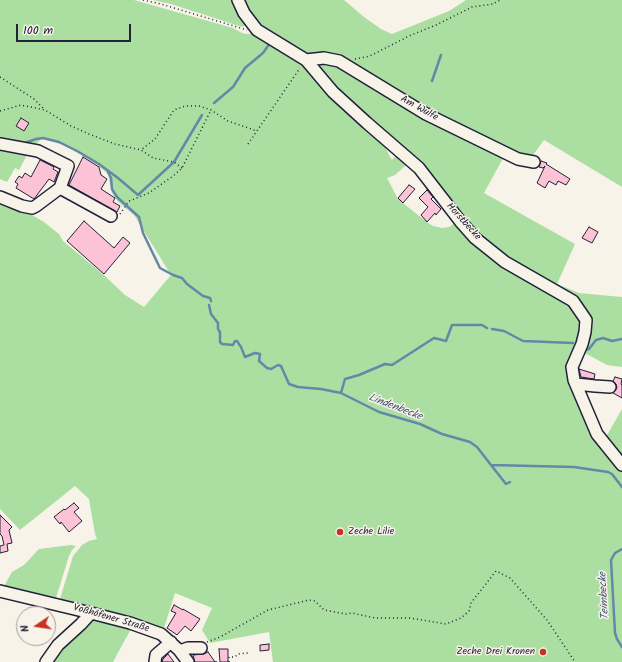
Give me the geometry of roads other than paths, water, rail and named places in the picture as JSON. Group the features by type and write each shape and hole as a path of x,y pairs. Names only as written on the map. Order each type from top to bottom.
{"street":[{"name":"Horstbecke","path":"238,0 244,13 257,30 306,60 333,92 419,168 475,238 505,262 573,301 586,320 582,344 572,367 576,384 597,434 622,465"},
{"name":"Am Wulfe","path":"306,60 324,58 339,61 426,114 518,159 534,162"},
{"path":"0,144 38,151 68,166 60,188 32,208 22,206 0,197"},
{"path":"60,188 111,216"},
{"path":"576,384 610,387"},
{"name":"Voßhöfener Straße","path":"0,591 130,623 162,634 180,651 188,662"},
{"path":"46,662 58,645 81,624 90,613"},
{"path":"155,662 156,655 171,642"},
{"path":"180,651 204,645"}],"waterway":[{"path":"214,103 233,87 245,68 263,53 270,43"},
{"path":"432,81 441,55"},
{"path":"22,144 43,138 59,142 99,164 138,195 174,162 202,115"},
{"name":"Lindenbecke","path":"108,172 111,178 112,189 117,197 139,217 143,233 160,268 182,278 187,284 203,296 210,298 211,301"},
{"name":"Lindenbecke","path":"209,305 211,314 218,323 220,342 222,344 233,345 235,341 237,341 245,357 255,353 260,354 259,361 267,368 271,369 278,365 281,366 289,384 298,387 341,393 379,412 420,424 442,434 470,442 477,447 491,465 574,467 608,472 612,474 622,487"},
{"path":"341,393 345,379 385,364 392,365 434,338 446,341 452,325 482,325 487,328"},
{"path":"492,329 504,331 523,341 573,343"},
{"path":"584,350 589,349 596,340 603,338 612,341 622,339"},
{"path":"491,465 506,484 510,482"},
{"name":"Teimbecke","path":"622,549 615,553 611,560 615,633 622,647"}],"place":[{"name":"Zeche Lilie","path":"340,532"},
{"name":"Zeche Drei Kronen","path":"543,652"}]}
